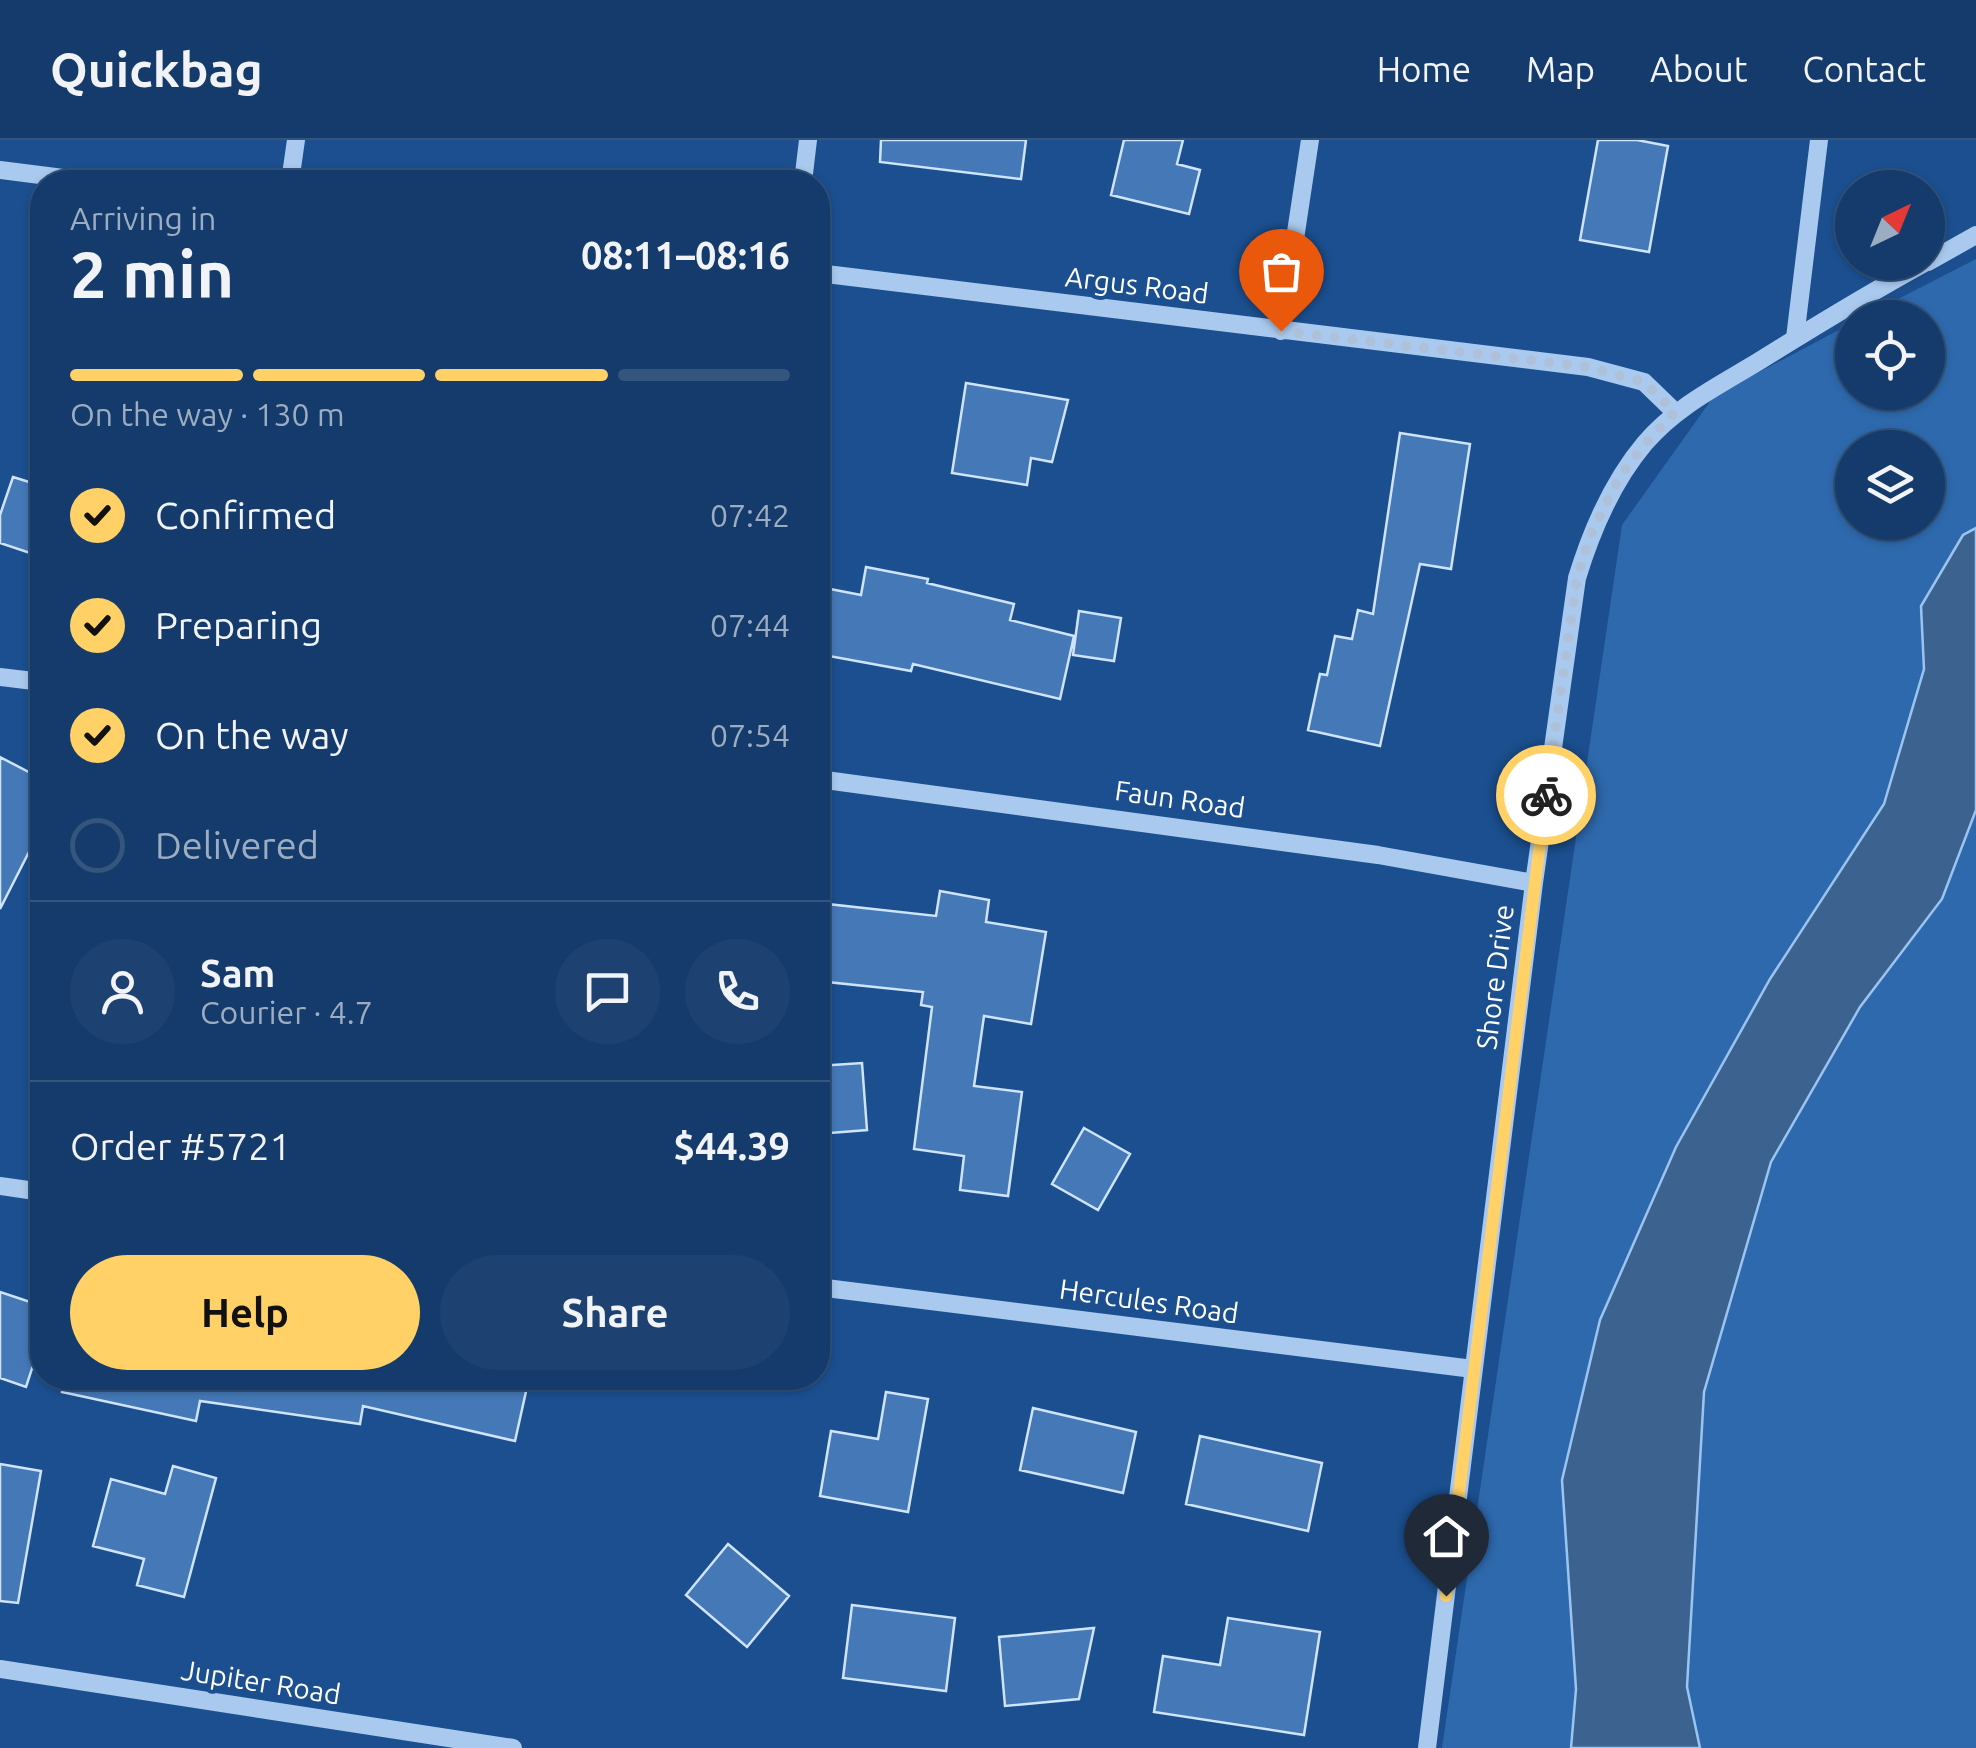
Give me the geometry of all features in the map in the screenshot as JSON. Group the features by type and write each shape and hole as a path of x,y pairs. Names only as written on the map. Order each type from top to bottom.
{"street":[{"path":"292,170 296,140"},
{"path":"804,170 808,140"},
{"path":"1281,331 1310,140"},
{"path":"1794,338 1819,140"},
{"path":"0,170 30,174"},
{"name":"Shore Drive","path":"1945,252 1976,235"},
{"name":"Argus Road","path":"830,275 1588,367 1644,382 1675,412"},
{"name":"Shore Drive","path":"1427,1748 1534,883 1577,578 1590,536 1619,478 1675,412 1895,280"},
{"path":"0,677 30,681"},
{"name":"Faun Road","path":"830,781 1378,854 1534,883"},
{"path":"0,1186 30,1190"},
{"name":"Hercules Road","path":"830,1289 1473,1369"},
{"name":"Jupiter Road","path":"0,1670 513,1748"}],"shaded area":[{"path":"1976,259 1976,528 1963,535 1921,606 1924,669 1884,804 1770,979 1676,1147 1600,1320 1571,1748 1442,1748 1622,525 1714,396 1835,332 1835,410 1945,410 1945,300 1896,300 1935,280 1945,280 1945,275"},
{"path":"1976,528 1976,810 1942,899 1860,1007 1771,1162 1704,1392 1687,1687 1700,1748 1571,1748 1576,1689 1562,1480 1600,1320 1676,1147 1770,979 1884,804 1924,669 1921,606 1963,535"},
{"path":"1976,810 1976,1748 1700,1748 1687,1687 1704,1392 1771,1162 1860,1007 1942,899"}],"building":[{"path":"881,140 1026,140 1021,179 880,162"},
{"path":"1124,140 1183,140 1177,164 1200,170 1189,214 1111,195"},
{"path":"1598,140 1637,140 1668,146 1649,252 1580,240"},
{"path":"966,383 1068,400 1052,462 1031,458 1027,485 952,473"},
{"path":"1400,433 1470,444 1451,569 1420,564 1380,746 1308,730 1320,674 1327,675 1335,636 1352,639 1358,610 1373,614"},
{"path":"13,477 30,482 30,553 0,543 0,515"},
{"path":"866,567 928,579 927,583 1014,604 1010,620 1074,636 1060,699 913,664 911,671 830,656 830,589 861,595"},
{"path":"1079,611 1121,618 1114,661 1073,655"},
{"path":"0,757 30,773 30,850 0,909"},
{"path":"940,891 989,900 986,922 1046,932 1031,1024 984,1016 974,1086 1022,1092 1008,1196 960,1190 964,1156 914,1149 932,1007 921,1005 923,992 830,982 830,904 936,916"},
{"path":"862,1063 867,1130 830,1133 830,1065"},
{"path":"1084,1128 1130,1154 1098,1210 1052,1184"},
{"path":"0,1292 30,1302 30,1375 26,1387 0,1378"},
{"path":"526,1390 515,1441 363,1406 360,1424 200,1401 196,1421 62,1392"},
{"path":"886,1392 928,1399 908,1512 820,1496 831,1431 878,1439"},
{"path":"1033,1408 1136,1432 1123,1493 1020,1470"},
{"path":"1200,1436 1322,1463 1308,1531 1186,1504"},
{"path":"0,1464 41,1471 18,1603 0,1601"},
{"path":"173,1466 216,1478 184,1597 137,1585 144,1559 93,1546 111,1479 165,1494"},
{"path":"728,1544 789,1596 747,1647 686,1595"},
{"path":"852,1605 955,1618 946,1691 843,1678"},
{"path":"1228,1618 1320,1632 1304,1735 1154,1712 1163,1656 1220,1665"},
{"path":"1094,1628 1079,1699 1005,1706 999,1637"}],"way so far":[{"path":"1281,331 1588,367 1644,382 1675,412 1619,478 1590,536 1577,578 1546,795"}],"route":[{"path":"1446,1596 1546,795"}]}
